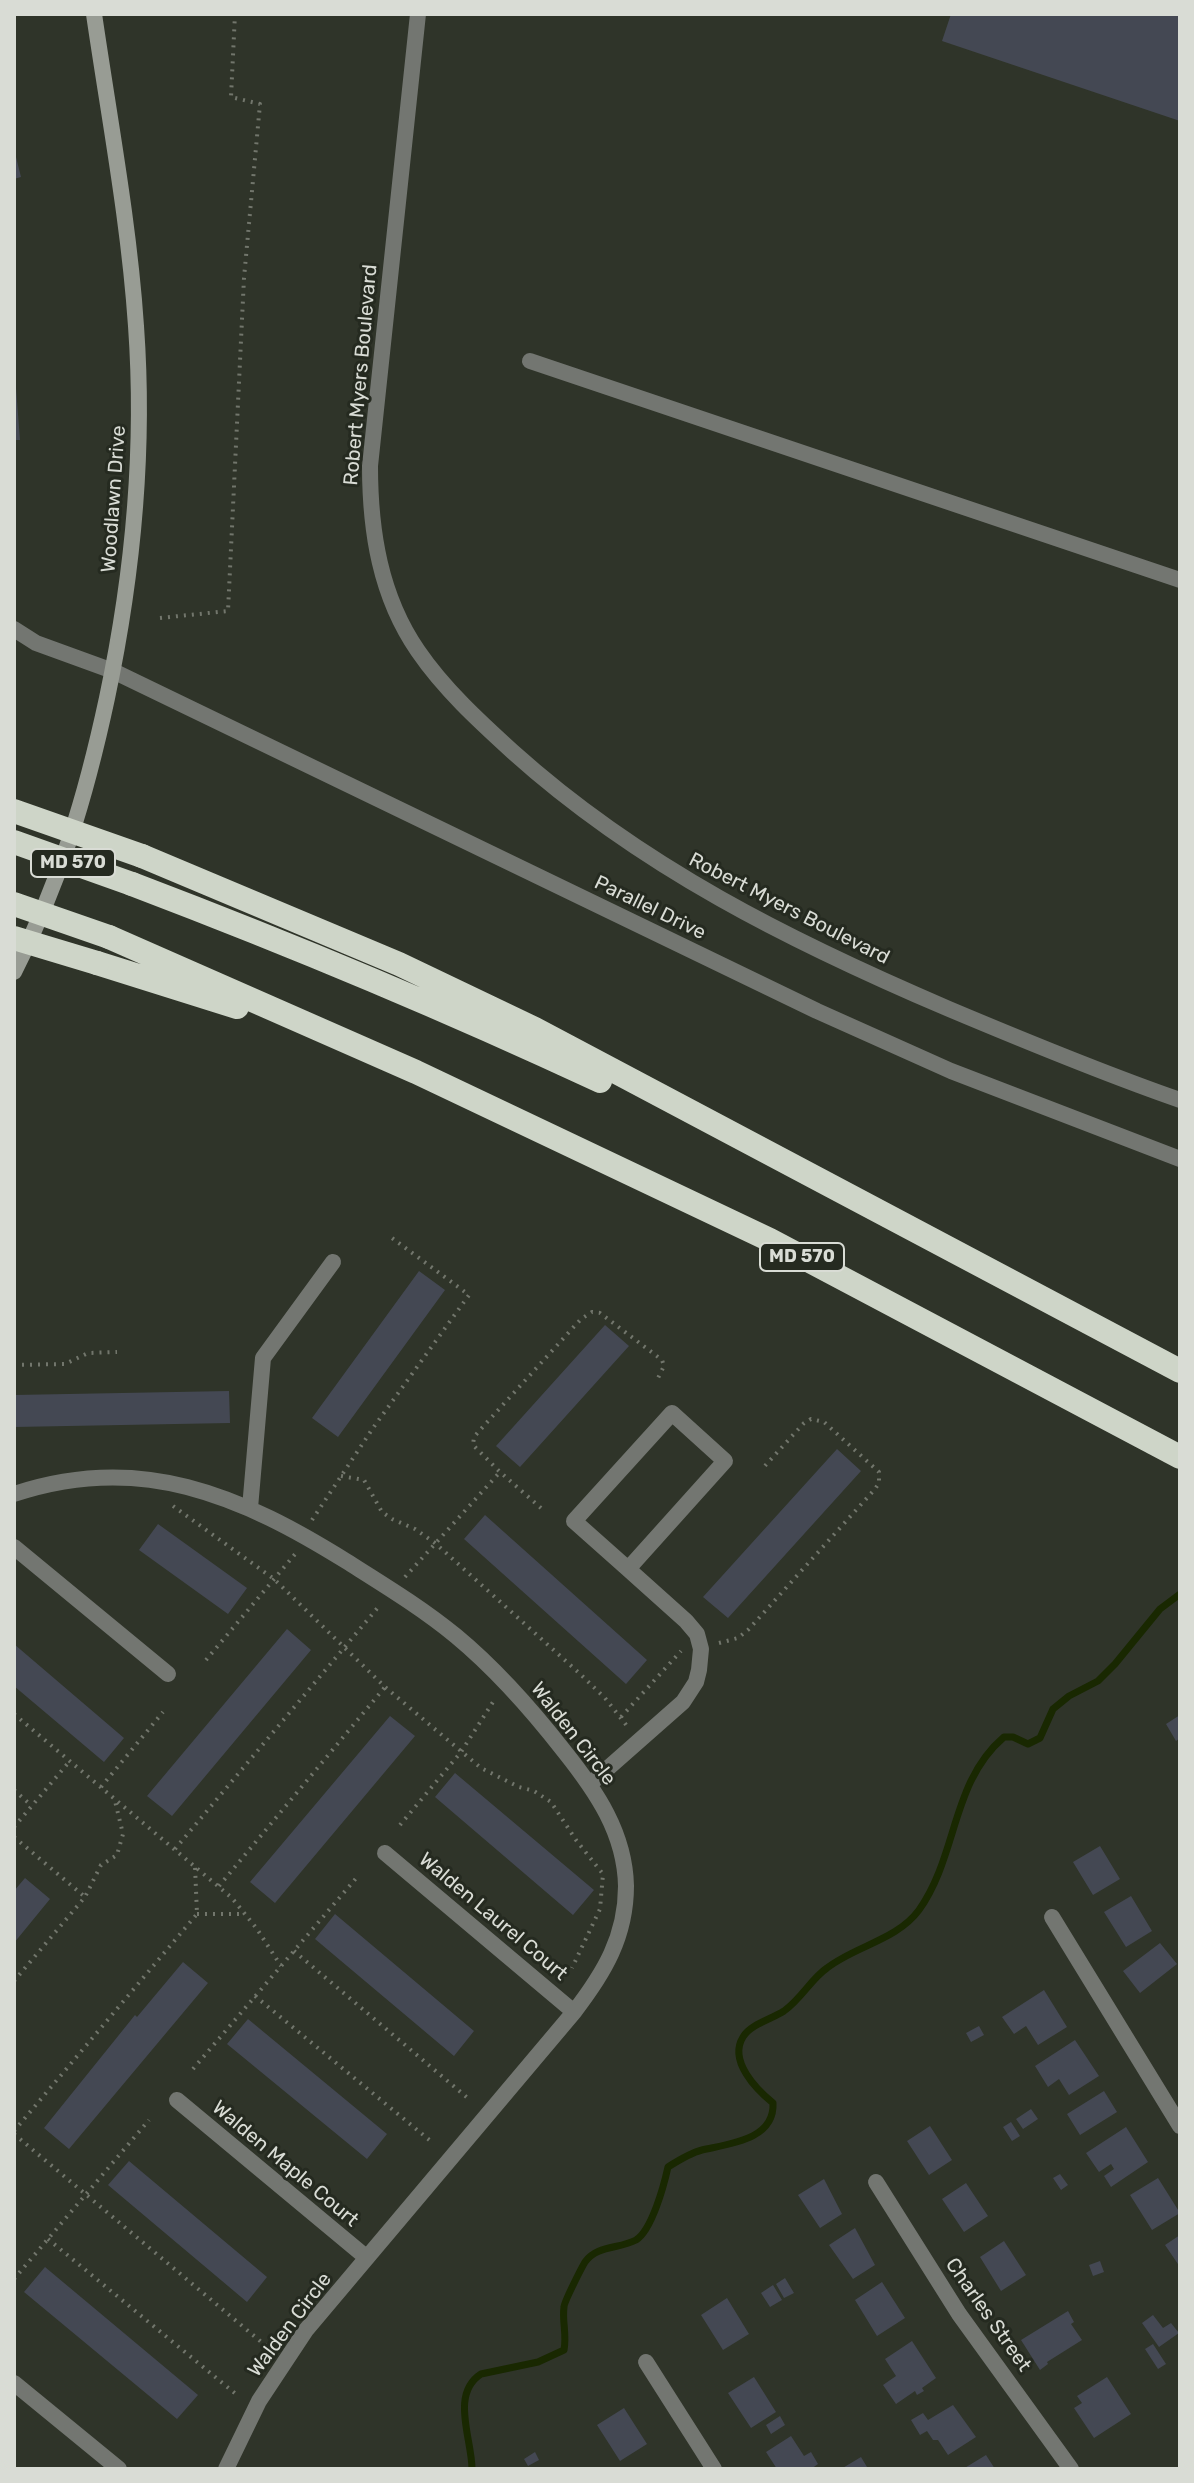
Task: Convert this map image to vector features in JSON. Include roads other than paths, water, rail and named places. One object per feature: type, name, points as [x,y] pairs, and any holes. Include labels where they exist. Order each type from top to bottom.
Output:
[{"type":"highway","points":[[14,811],[142,856],[280,911],[399,964],[535,1029],[821,1180]]},
{"type":"highway","name":"MD 570","points":[[14,842],[270,936],[389,986],[821,1180],[1180,1371]]},
{"type":"highway","name":"MD 570","points":[[14,904],[109,937],[416,1072],[770,1240],[1180,1457]]},
{"type":"highway","points":[[14,938],[203,995],[416,1072]]},
{"type":"main road","name":"Woodlawn Drive","points":[[14,972],[39,924],[64,861],[92,769],[130,573],[138,487],[136,324],[94,14]]},
{"type":"street","name":"Robert Myers Boulevard","points":[[418,14],[370,466],[373,535],[382,575],[417,649],[472,715],[539,775],[589,814],[707,893],[835,960],[1038,1047],[1180,1100]]},
{"type":"street","points":[[530,361],[1180,580]]},
{"type":"street","points":[[14,629],[36,643]]},
{"type":"street","name":"Parallel Drive","points":[[36,643],[113,671],[817,1011],[951,1071],[1180,1159]]},
{"type":"street","points":[[14,645],[36,643]]},
{"type":"street","points":[[250,1508],[263,1358],[333,1262]]},
{"type":"street","points":[[590,1784],[683,1702],[696,1682],[699,1670],[701,1649],[697,1634],[574,1521],[672,1413],[725,1461],[628,1569]]},
{"type":"street","name":"Walden Circle","points":[[14,1494],[57,1482],[114,1477],[187,1487],[250,1508],[330,1551],[411,1602],[458,1637],[517,1695],[590,1784],[614,1827],[621,1848],[625,1903],[623,1924],[610,1961],[574,2012],[306,2330],[276,2373],[226,2469]]},
{"type":"street","points":[[14,1547],[168,1674]]},
{"type":"street","name":"Walden Laurel Court","points":[[385,1853],[574,2012]]},
{"type":"street","points":[[1052,1917],[1180,2126]]},
{"type":"street","name":"Walden Maple Court","points":[[177,2100],[367,2258]]},
{"type":"street","name":"Charles Street","points":[[876,2182],[959,2314],[1071,2469]]},
{"type":"street","points":[[646,2362],[714,2469]]},
{"type":"street","points":[[14,2383],[119,2469]]},
{"type":"waterway","points":[[472,2469],[465,2418],[467,2393],[472,2383],[481,2374],[538,2362],[564,2350],[564,2307],[585,2262],[602,2250],[629,2243],[642,2235],[656,2206],[668,2167],[698,2151],[748,2138],[766,2125],[772,2115],[773,2103],[746,2074],[739,2056],[739,2046],[747,2032],[784,2011],[838,1960],[888,1936],[910,1920],[932,1889],[964,1797],[987,1755],[1004,1737],[1013,1737],[1028,1744],[1040,1738],[1053,1709],[1069,1696],[1098,1681],[1160,1609],[1180,1594]]}]
